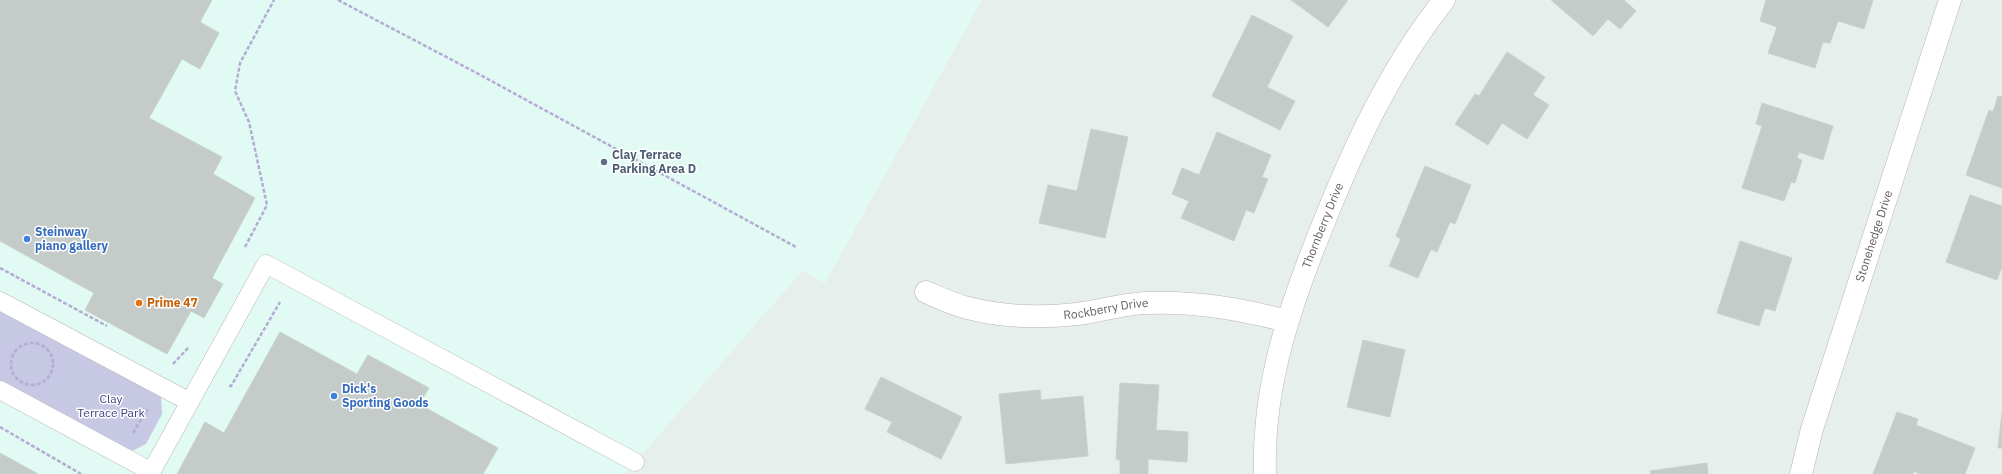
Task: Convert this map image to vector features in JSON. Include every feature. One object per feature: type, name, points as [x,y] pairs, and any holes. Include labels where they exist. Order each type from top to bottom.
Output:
[{"type":"street","name":"Thornberry Drive","points":[[1265,474],[1266,426],[1278,353],[1301,278],[1345,170],[1372,111],[1409,47],[1444,0]]},
{"type":"street","name":"Stonehedge Drive","points":[[1801,474],[1812,429],[1950,0]]},
{"type":"street","name":"Rockberry Drive","points":[[926,292],[968,308],[1000,314],[1037,316],[1077,314],[1144,303],[1181,303],[1216,305],[1287,321]]},
{"type":"lane","points":[[0,390],[121,455],[151,473],[266,264],[635,462]]},
{"type":"lane","points":[[0,301],[190,402]]},
{"type":"path","points":[[242,253],[267,205],[249,122],[235,91],[240,63],[274,0]]},
{"type":"path","points":[[338,0],[473,71],[796,247]]},
{"type":"path","points":[[121,455],[174,363],[194,342]]},
{"type":"path","points":[[30,344],[43,347],[48,352],[53,365],[48,378],[36,385],[28,385],[17,379],[11,367],[14,354],[24,345],[30,344]]},
{"type":"path","points":[[0,427],[81,474]]},
{"type":"shaded area","points":[[0,0],[982,0],[825,283],[802,271],[625,474],[0,474]]},
{"type":"green space","name":"Clay Terrace Park","points":[[0,310],[161,396],[162,414],[146,444],[130,452],[0,382]]},
{"type":"building","points":[[0,0],[212,0],[200,22],[219,33],[200,69],[182,59],[149,118],[222,157],[213,174],[255,198],[212,278],[223,284],[204,318],[191,311],[167,354],[85,310],[94,293],[0,241]]},
{"type":"building","points":[[1291,0],[1348,0],[1328,27]]},
{"type":"building","points":[[1551,0],[1624,0],[1636,11],[1620,29],[1608,19],[1593,36]]},
{"type":"building","points":[[1766,0],[1873,0],[1864,29],[1838,21],[1830,43],[1823,42],[1815,68],[1768,53],[1777,27],[1760,21]]},
{"type":"building","points":[[1252,15],[1293,36],[1267,87],[1295,101],[1280,130],[1212,96]]},
{"type":"building","points":[[1507,52],[1545,77],[1533,95],[1549,105],[1527,139],[1502,123],[1488,145],[1455,124],[1475,94],[1479,96]]},
{"type":"building","points":[[1998,96],[2002,97],[2002,188],[1966,175],[1989,110],[1993,112]]},
{"type":"building","points":[[1762,103],[1833,126],[1823,160],[1799,152],[1797,158],[1802,160],[1795,183],[1791,182],[1784,201],[1742,188],[1762,126],[1756,124]]},
{"type":"building","points":[[1091,129],[1128,137],[1105,238],[1039,223],[1048,185],[1077,191]]},
{"type":"building","points":[[1217,132],[1271,155],[1262,177],[1268,179],[1254,213],[1246,210],[1234,241],[1181,218],[1189,201],[1172,194],[1182,168],[1199,175]]},
{"type":"building","points":[[1425,166],[1471,185],[1455,224],[1450,222],[1437,252],[1431,249],[1418,278],[1389,266],[1401,239],[1396,236]]},
{"type":"building","points":[[1970,195],[2002,206],[2002,267],[1997,280],[1946,262]]},
{"type":"building","points":[[1740,241],[1792,258],[1775,311],[1765,308],[1759,326],[1717,313]]},
{"type":"building","name":"Dick's Sporting Goods","points":[[280,332],[357,374],[368,355],[429,388],[419,404],[498,448],[483,474],[177,474],[205,422],[224,433]]},
{"type":"building","points":[[1363,340],[1405,350],[1390,417],[1347,407]]},
{"type":"building","points":[[881,377],[962,417],[941,459],[887,432],[892,422],[865,409]]},
{"type":"building","points":[[1120,383],[1159,385],[1156,430],[1188,432],[1187,462],[1148,459],[1148,474],[1120,474],[1120,460],[1116,459]]},
{"type":"building","points":[[1040,390],[1041,400],[1083,396],[1088,456],[1006,464],[999,394]]},
{"type":"building","points":[[1897,412],[1918,419],[1916,425],[1975,448],[1965,474],[1920,474],[1914,471],[1913,474],[1873,474]]},
{"type":"building","points":[[2002,413],[2002,448],[1998,448]]},
{"type":"building","points":[[0,453],[38,474],[0,474]]},
{"type":"building","points":[[1707,463],[1708,474],[1651,474],[1650,471]]},
{"type":"place","name":"Clay Terrace Parking Area D","points":[[604,162]]},
{"type":"place","name":"Steinway piano gallery","points":[[27,239]]},
{"type":"place","name":"Prime 47","points":[[139,303]]},
{"type":"place","name":"Dick's Sporting Goods","points":[[334,396]]}]
